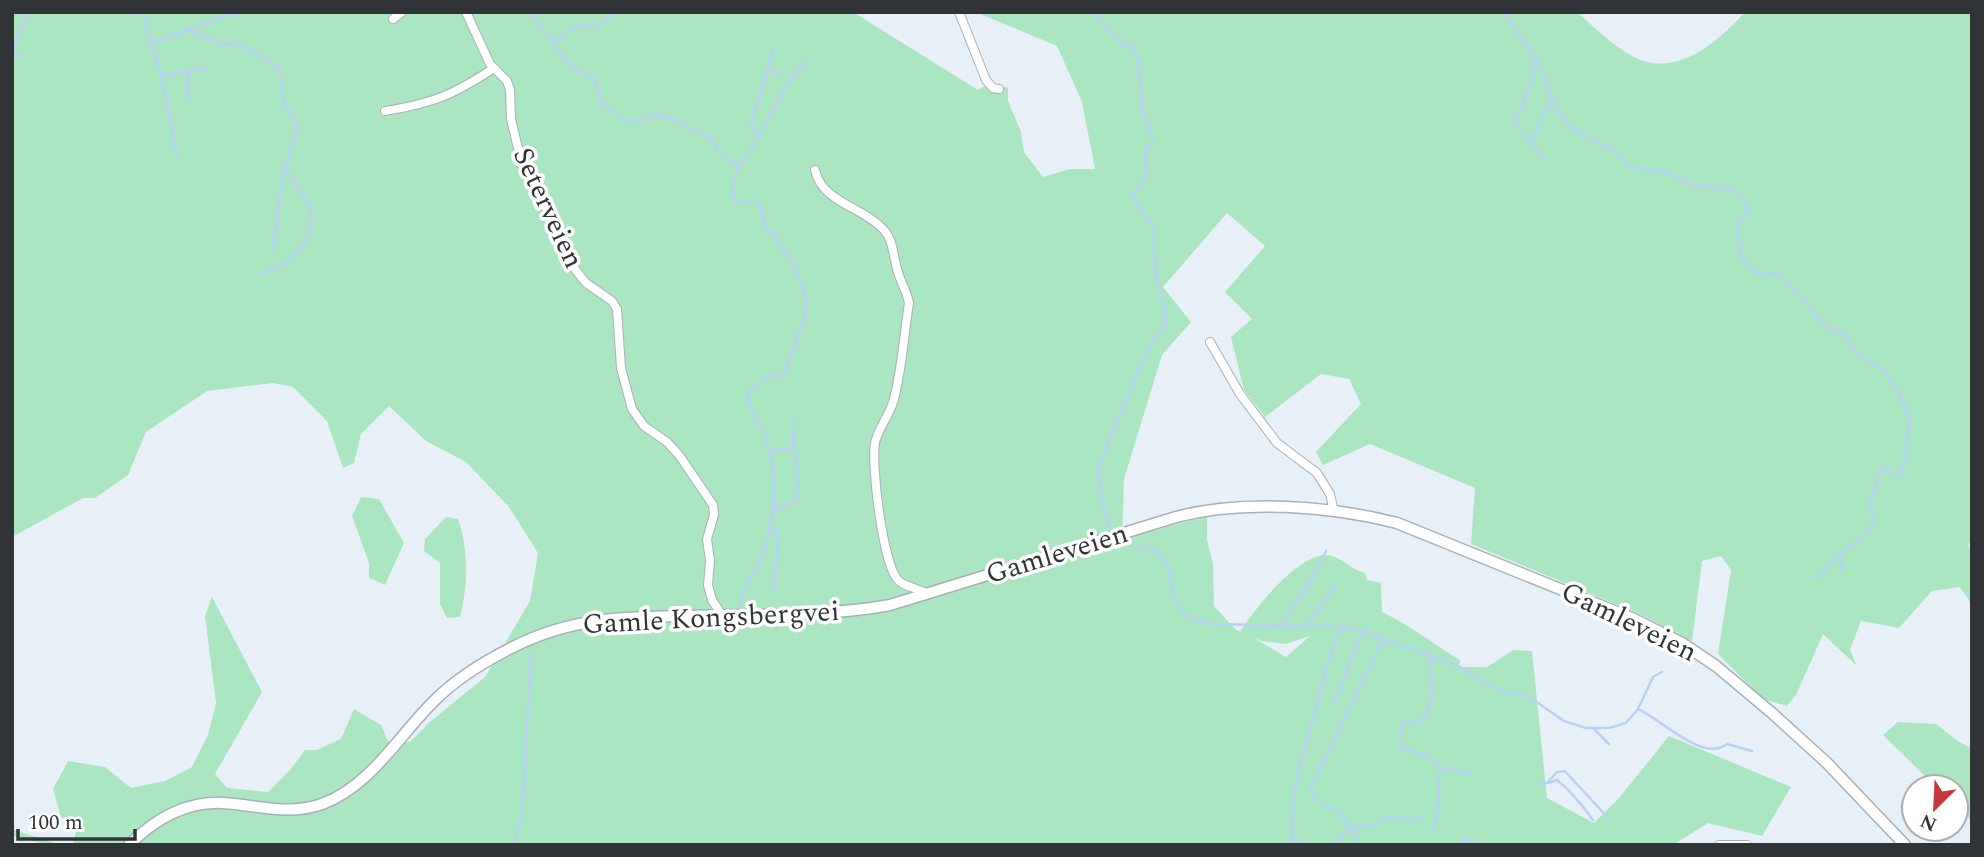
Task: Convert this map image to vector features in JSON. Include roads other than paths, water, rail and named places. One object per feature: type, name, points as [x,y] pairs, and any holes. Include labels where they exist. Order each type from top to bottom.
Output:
[{"type":"main road","name":"Gamleveien","points":[[946,588],[1192,513],[1242,506],[1334,512],[1381,519],[1418,530],[1634,619],[1675,639],[1716,666],[1772,713],[1835,772],[1905,845]]},
{"type":"main road","name":"Gamle Kongsbergvei","points":[[129,845],[152,824],[189,807],[224,803],[291,810],[329,801],[369,772],[446,690],[501,653],[571,624],[599,619],[866,609],[890,605],[946,588]]},
{"type":"street","points":[[393,19],[402,12]]},
{"type":"street","name":"Seterveien","points":[[467,12],[485,54],[507,81],[511,119],[522,165],[541,197],[570,263],[586,283],[612,301],[617,309],[621,368],[632,409],[644,426],[680,455],[713,505],[714,515],[707,539],[710,560],[708,585],[712,600],[722,615]]},
{"type":"street","points":[[959,12],[986,80],[992,88],[999,89]]},
{"type":"street","points":[[385,111],[444,97],[459,91],[494,68]]},
{"type":"street","points":[[815,170],[825,191],[873,221],[886,233],[908,296],[895,396],[875,442],[875,472],[880,521],[893,573],[904,585],[927,594]]},
{"type":"street","points":[[1210,342],[1240,394],[1277,443],[1317,473],[1330,494],[1334,512]]},
{"type":"street","points":[[1719,845],[1747,845]]},
{"type":"waterway","points":[[12,54],[20,29],[30,12]]},
{"type":"waterway","points":[[142,12],[162,78],[177,156]]},
{"type":"waterway","points":[[152,43],[244,12]]},
{"type":"waterway","points":[[529,12],[572,69],[590,75],[596,82],[601,102],[610,110],[627,121],[640,121],[657,115],[668,117],[713,139],[717,151],[738,166]]},
{"type":"waterway","points":[[552,39],[562,39],[568,29],[599,26],[614,12]]},
{"type":"waterway","points":[[1092,12],[1122,44],[1134,48],[1139,66],[1142,107],[1153,142],[1145,153],[1146,178],[1133,194],[1154,229],[1156,278],[1165,307],[1166,323],[1147,351],[1097,471],[1105,514],[1112,534]]},
{"type":"waterway","points":[[1504,12],[1537,61],[1557,110],[1568,124],[1615,151],[1629,167],[1671,174],[1692,186],[1734,190],[1747,203],[1748,213],[1736,225],[1741,258],[1757,273],[1775,273],[1829,329],[1844,333],[1855,352],[1883,370],[1898,391],[1910,418],[1902,475],[1881,467],[1870,506],[1873,517],[1871,529],[1840,555],[1842,571]]},
{"type":"waterway","points":[[187,30],[225,44],[237,44],[270,61],[281,71],[282,97],[296,118],[297,129],[282,178],[273,251]]},
{"type":"waterway","points":[[757,135],[751,125],[773,49]]},
{"type":"waterway","points":[[13,54],[26,57]]},
{"type":"waterway","points":[[740,607],[743,593],[765,547],[772,520],[774,493],[770,453],[748,403],[747,394],[767,376],[784,376],[786,373],[804,318],[806,299],[794,266],[780,246],[777,235],[766,230],[760,203],[735,202],[732,188],[738,167],[750,152],[788,83],[807,60]]},
{"type":"waterway","points":[[1536,61],[1533,77],[1514,123],[1545,158]]},
{"type":"waterway","points":[[162,76],[205,67]]},
{"type":"waterway","points":[[766,68],[780,75]]},
{"type":"waterway","points":[[187,99],[188,71]]},
{"type":"waterway","points":[[1532,139],[1552,98]]},
{"type":"waterway","points":[[262,274],[286,263],[305,243],[310,226],[311,209],[286,169]]},
{"type":"waterway","points":[[774,510],[794,502],[798,488],[793,419]]},
{"type":"waterway","points":[[770,452],[794,447]]},
{"type":"waterway","points":[[771,528],[777,534],[778,540],[774,591]]},
{"type":"waterway","points":[[1139,547],[1156,550],[1169,568],[1175,601],[1187,617],[1213,624],[1342,627],[1363,631],[1460,667],[1501,692],[1528,696],[1564,721],[1586,728],[1609,728],[1626,723],[1638,709],[1653,677],[1662,672]]},
{"type":"waterway","points":[[1281,625],[1317,571],[1326,551]]},
{"type":"waterway","points":[[1817,578],[1839,556]]},
{"type":"waterway","points":[[1308,625],[1336,584]]},
{"type":"waterway","points":[[1290,845],[1296,781],[1328,661],[1342,627]]},
{"type":"waterway","points":[[1334,702],[1363,631]]},
{"type":"waterway","points":[[1357,845],[1356,836],[1338,810],[1329,808],[1310,790],[1383,639]]},
{"type":"waterway","points":[[514,845],[522,816],[531,652]]},
{"type":"waterway","points":[[1429,657],[1433,692],[1425,719],[1402,723],[1400,748],[1428,757],[1442,768],[1472,774]]},
{"type":"waterway","points":[[1638,709],[1694,744],[1706,748],[1727,744],[1752,751]]},
{"type":"waterway","points":[[1594,729],[1609,744]]},
{"type":"waterway","points":[[1433,828],[1439,807],[1441,770]]},
{"type":"waterway","points":[[1539,784],[1547,783],[1557,772],[1565,771],[1608,818]]},
{"type":"waterway","points":[[1548,783],[1557,780],[1593,820]]},
{"type":"waterway","points":[[1332,845],[1351,828],[1375,824],[1390,816],[1417,822],[1424,814]]},
{"type":"waterway","points":[[1293,839],[1302,845]]},
{"type":"waterway","points":[[1460,845],[1464,839],[1479,845]]}]
